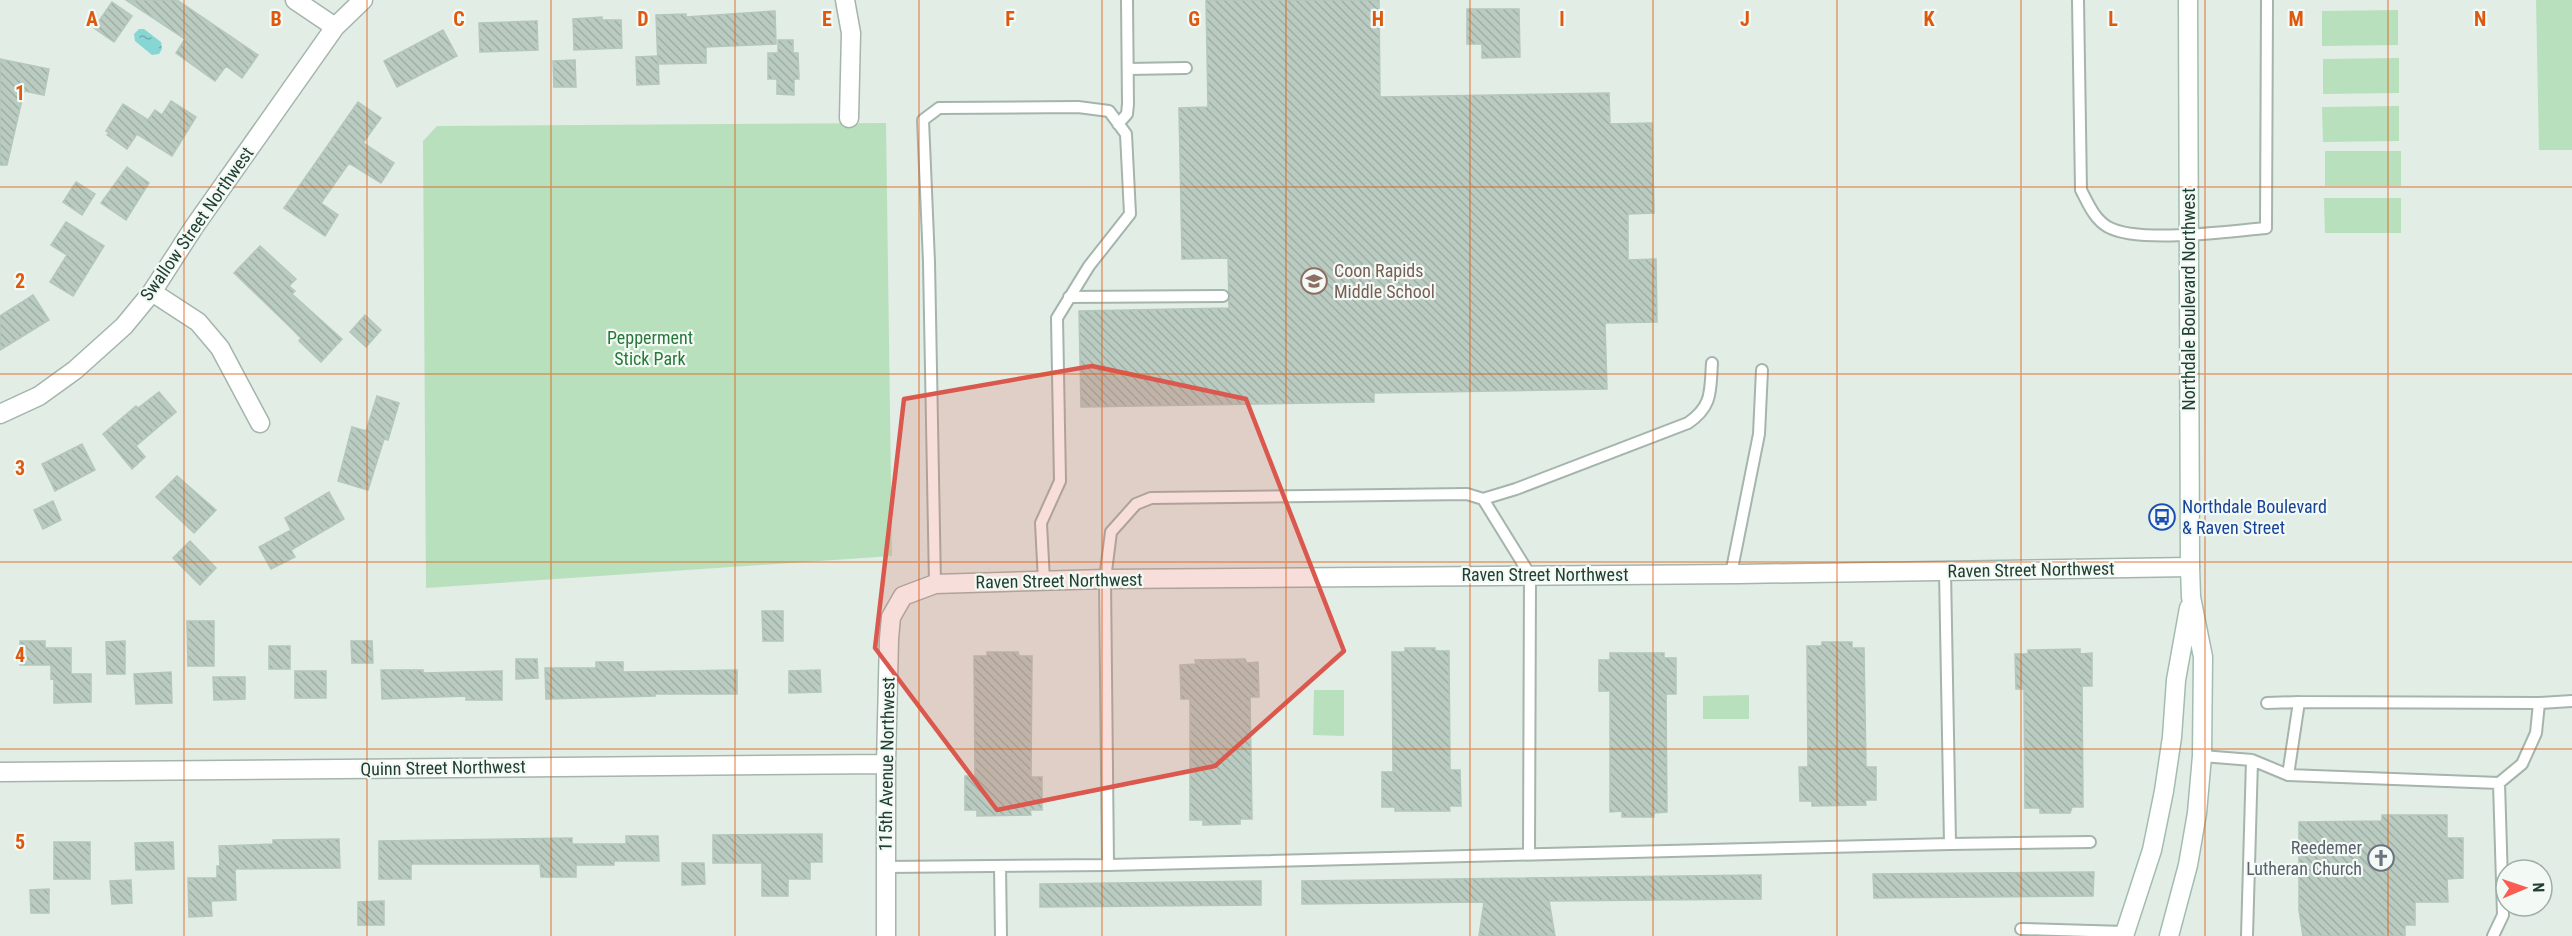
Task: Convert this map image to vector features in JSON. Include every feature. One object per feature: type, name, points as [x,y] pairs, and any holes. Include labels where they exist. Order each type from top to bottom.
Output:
[{"type":"street","points":[[295,0],[335,27]]},
{"type":"street","name":"Swallow Street Northwest","points":[[0,414],[39,396],[75,370],[124,326],[152,292],[194,227],[335,27],[363,0]]},
{"type":"street","points":[[845,0],[852,33],[849,118]]},
{"type":"street","name":"Northdale Boulevard Northwest","points":[[2169,936],[2188,865],[2197,813],[2202,756],[2203,657],[2191,597],[2190,567],[2188,0]]},
{"type":"street","points":[[152,292],[198,322],[220,348],[260,423]]},
{"type":"street","name":"Raven Street Northwest","points":[[903,596],[934,584],[1105,579],[1731,574],[2190,567]]},
{"type":"street","name":"115th Avenue Northwest","points":[[886,936],[888,639],[891,616],[903,596]]},
{"type":"street","name":"Northdale Boulevard Northwest","points":[[2125,934],[2152,850],[2164,791],[2172,737],[2176,680],[2191,597]]},
{"type":"street","name":"Quinn Street Northwest","points":[[0,772],[886,764]]},
{"type":"lane","points":[[1118,124],[1127,114],[1127,0]]},
{"type":"lane","points":[[2078,0],[2081,190],[2091,212],[2108,227],[2138,234],[2189,235],[2266,228],[2267,0]]},
{"type":"lane","points":[[1128,69],[1186,68]]},
{"type":"lane","points":[[934,584],[929,283],[923,120],[939,108],[1078,106],[1109,111],[1126,134],[1130,214],[1069,297],[1057,318],[1060,481],[1041,523],[1044,581]]},
{"type":"lane","points":[[1069,297],[1223,296]]},
{"type":"lane","points":[[1108,865],[1105,579],[1111,532],[1136,504],[1150,498],[1467,494],[1484,499],[1516,489],[1688,423],[1702,413],[1709,399],[1712,363]]},
{"type":"lane","points":[[1731,574],[1759,434],[1762,370]]},
{"type":"lane","points":[[1484,499],[1530,575],[1529,854]]},
{"type":"lane","points":[[1945,571],[1950,844]]},
{"type":"lane","points":[[2267,703],[2572,701]]},
{"type":"lane","points":[[2288,775],[2299,702]]},
{"type":"lane","points":[[2202,756],[2252,760],[2288,775],[2499,783],[2522,764],[2536,733],[2539,703]]},
{"type":"lane","points":[[2247,936],[2252,760]]},
{"type":"lane","points":[[2493,936],[2503,915],[2499,783]]},
{"type":"lane","points":[[885,867],[1108,865],[2090,842]]},
{"type":"lane","points":[[1000,866],[1001,936]]},
{"type":"lane","points":[[2021,929],[2125,934]]},
{"type":"highlighted area","points":[[1092,366],[1246,399],[1344,651],[1215,766],[997,810],[875,648],[904,399]]},
{"type":"green space","points":[[2536,0],[2572,0],[2572,150],[2539,150]]},
{"type":"green space","points":[[2398,10],[2398,45],[2322,46],[2322,11]]},
{"type":"green space","points":[[2399,58],[2399,93],[2323,94],[2323,59]]},
{"type":"green space","points":[[2399,106],[2399,141],[2323,142],[2322,107]]},
{"type":"green space","name":"Pepperment Stick Park","points":[[886,123],[892,556],[426,588],[423,141],[437,126]]},
{"type":"green space","points":[[2325,151],[2401,151],[2401,186],[2325,186]]},
{"type":"green space","points":[[2324,198],[2401,198],[2401,233],[2325,233]]},
{"type":"green space","points":[[1314,690],[1344,690],[1344,736],[1313,735]]},
{"type":"green space","points":[[1749,695],[1749,719],[1703,719],[1703,696]]},
{"type":"water","points":[[139,29],[144,29],[161,42],[162,49],[159,54],[152,55],[135,41],[134,34]]},
{"type":"building","points":[[126,0],[177,0],[258,55],[242,78],[226,66],[215,81],[176,53],[185,39]]},
{"type":"building","name":"Coon Rapids Middle School","points":[[1206,0],[1379,0],[1380,97],[1609,93],[1610,124],[1652,123],[1654,213],[1628,214],[1628,260],[1656,259],[1657,322],[1605,323],[1607,389],[1374,393],[1374,402],[1081,407],[1079,311],[1229,308],[1228,258],[1182,259],[1179,108],[1208,107]]},
{"type":"building","points":[[112,2],[132,16],[114,42],[94,28]]},
{"type":"building","points":[[1467,9],[1519,9],[1520,57],[1482,58],[1482,44],[1467,44]]},
{"type":"building","points":[[775,11],[776,44],[706,47],[706,63],[658,64],[656,15],[686,14],[686,17]]},
{"type":"building","points":[[602,17],[602,20],[621,20],[622,48],[574,50],[573,19]]},
{"type":"building","points":[[537,21],[538,50],[480,52],[479,23]]},
{"type":"building","points":[[443,30],[457,56],[397,87],[384,61]]},
{"type":"building","points":[[778,40],[793,40],[793,53],[798,53],[799,79],[794,79],[794,95],[777,94],[777,79],[768,79],[768,53],[778,53]]},
{"type":"building","points":[[658,56],[659,84],[637,85],[636,57]]},
{"type":"building","points":[[0,59],[49,69],[44,95],[24,91],[7,165],[0,165]]},
{"type":"building","points":[[575,60],[576,87],[554,87],[553,61]]},
{"type":"building","points":[[171,101],[196,117],[172,156],[137,134],[127,149],[107,135],[109,133],[106,131],[123,104],[148,120],[155,110],[162,115]]},
{"type":"building","points":[[358,102],[381,118],[363,143],[394,163],[381,183],[349,163],[321,203],[338,215],[325,236],[284,208]]},
{"type":"building","points":[[127,167],[149,183],[126,220],[101,203]]},
{"type":"building","points":[[76,182],[95,194],[82,215],[63,202]]},
{"type":"building","points":[[66,222],[104,246],[73,296],[50,282],[67,255],[51,245]]},
{"type":"building","points":[[260,246],[296,279],[289,286],[295,291],[292,294],[342,339],[321,362],[299,341],[301,338],[234,273]]},
{"type":"building","points":[[33,295],[49,320],[0,350],[0,316]]},
{"type":"building","points":[[365,315],[381,330],[366,347],[350,332]]},
{"type":"building","points":[[159,392],[176,412],[136,446],[145,457],[132,469],[103,434],[136,406],[138,408]]},
{"type":"building","points":[[377,396],[399,403],[388,440],[384,439],[368,490],[338,481],[352,427],[366,431]]},
{"type":"building","points":[[82,444],[95,470],[55,491],[42,464]]},
{"type":"building","points":[[177,476],[216,510],[194,533],[156,497]]},
{"type":"building","points":[[329,492],[344,519],[291,550],[295,557],[271,569],[259,547],[291,530],[285,518]]},
{"type":"building","points":[[53,501],[61,520],[43,529],[34,510]]},
{"type":"building","points":[[190,541],[216,568],[200,585],[173,558]]},
{"type":"building","points":[[762,611],[783,611],[783,641],[763,641]]},
{"type":"building","points":[[187,621],[214,621],[214,666],[188,666]]},
{"type":"building","points":[[20,641],[45,641],[45,648],[71,648],[71,674],[91,674],[91,702],[54,703],[54,678],[51,679],[51,665],[20,665]]},
{"type":"building","points":[[125,641],[125,674],[107,674],[106,642]]},
{"type":"building","points":[[351,641],[372,641],[373,663],[352,663]]},
{"type":"building","points":[[1822,642],[1852,642],[1852,648],[1864,648],[1866,767],[1876,767],[1876,800],[1865,800],[1866,805],[1812,806],[1812,801],[1800,801],[1799,767],[1808,767],[1807,646],[1822,646]]},
{"type":"building","points":[[269,646],[290,646],[290,669],[269,669]]},
{"type":"building","points":[[1405,648],[1435,648],[1435,651],[1449,651],[1450,770],[1460,770],[1461,806],[1449,806],[1450,811],[1395,811],[1395,807],[1382,807],[1382,772],[1393,772],[1392,652],[1405,652]]},
{"type":"building","points":[[2080,649],[2080,654],[2092,653],[2092,686],[2082,686],[2083,807],[2072,807],[2070,813],[2040,813],[2040,808],[2025,808],[2024,689],[2016,689],[2015,654],[2028,654],[2028,650]]},
{"type":"building","points":[[987,652],[1018,652],[1019,656],[1032,656],[1031,777],[1042,777],[1042,810],[1030,810],[1031,815],[977,816],[977,810],[965,810],[965,776],[975,776],[974,656],[987,656]]},
{"type":"building","points":[[1610,653],[1664,653],[1664,658],[1676,658],[1676,694],[1666,694],[1667,812],[1654,813],[1654,817],[1622,817],[1622,811],[1610,812],[1610,691],[1599,691],[1599,660],[1610,660]]},
{"type":"building","points":[[516,659],[537,659],[538,678],[516,679]]},
{"type":"building","points":[[1245,659],[1247,663],[1258,662],[1259,697],[1250,697],[1252,819],[1240,819],[1240,824],[1203,825],[1203,820],[1190,820],[1190,699],[1181,699],[1180,665],[1196,664],[1195,660]]},
{"type":"building","points":[[596,662],[623,662],[623,672],[737,670],[737,694],[655,694],[655,696],[546,699],[545,668],[596,668]]},
{"type":"building","points":[[381,670],[423,670],[423,673],[502,671],[502,700],[466,700],[466,696],[382,699]]},
{"type":"building","points":[[820,670],[821,692],[789,693],[789,671]]},
{"type":"building","points":[[295,671],[326,671],[326,698],[295,698]]},
{"type":"building","points":[[171,672],[172,703],[136,704],[134,674]]},
{"type":"building","points":[[213,677],[245,677],[245,699],[214,700]]},
{"type":"building","name":"Reedemer Lutheran Church","points":[[2382,815],[2447,815],[2447,838],[2463,838],[2463,878],[2447,879],[2448,902],[2415,902],[2415,925],[2405,925],[2405,936],[2303,936],[2299,910],[2299,822],[2382,821]]},
{"type":"building","points":[[822,834],[822,862],[810,862],[810,879],[788,879],[788,896],[762,896],[762,863],[713,863],[713,835]]},
{"type":"building","points":[[626,836],[658,836],[659,861],[614,861],[614,865],[576,865],[576,877],[541,877],[540,864],[411,864],[411,879],[379,879],[379,841],[572,838],[572,844],[626,844]]},
{"type":"building","points":[[339,839],[340,868],[235,869],[236,900],[211,901],[212,916],[189,917],[188,878],[217,878],[217,866],[220,866],[219,846],[273,844],[273,840]]},
{"type":"building","points":[[54,842],[90,842],[90,879],[54,879]]},
{"type":"building","points":[[173,842],[174,869],[136,870],[135,843]]},
{"type":"building","points":[[682,863],[704,863],[705,884],[682,885]]},
{"type":"building","points":[[2094,872],[2093,896],[1874,898],[1873,874]]},
{"type":"building","points":[[1761,875],[1761,899],[1549,901],[1555,936],[1479,936],[1484,902],[1302,904],[1302,881]]},
{"type":"building","points":[[131,880],[132,903],[112,904],[110,881]]},
{"type":"building","points":[[1261,881],[1261,905],[1040,907],[1040,884]]},
{"type":"building","points":[[49,889],[49,913],[31,913],[30,890]]},
{"type":"building","points":[[384,901],[384,925],[358,925],[358,902]]},
{"type":"place","name":"Coon Rapids Middle School","points":[[1314,281]]},
{"type":"place","name":"Northdale Boulevard & Raven Street","points":[[2162,517]]},
{"type":"place","name":"Reedemer Lutheran Church","points":[[2381,858]]}]
